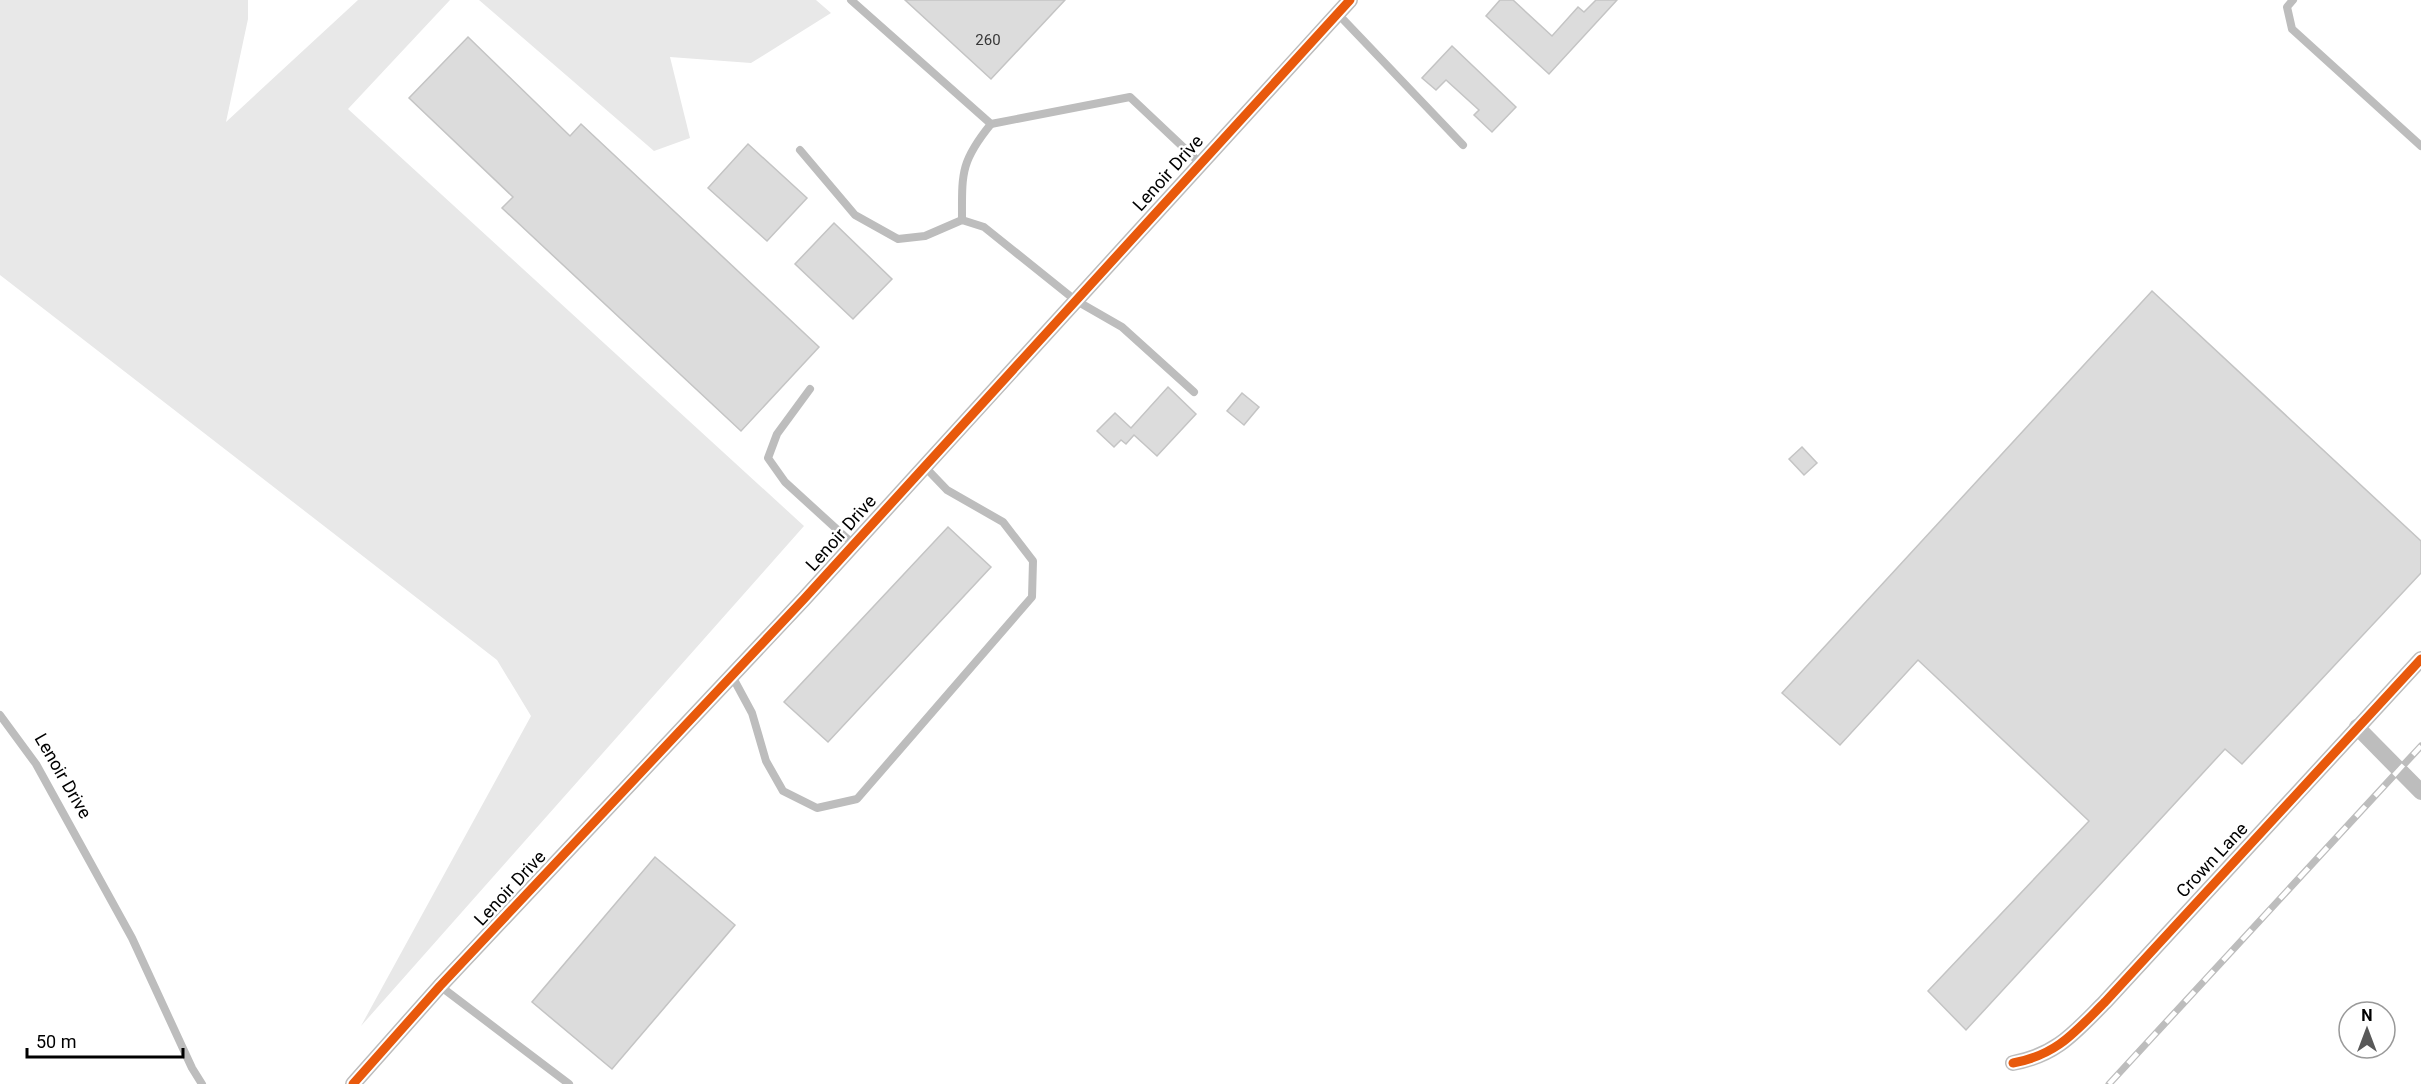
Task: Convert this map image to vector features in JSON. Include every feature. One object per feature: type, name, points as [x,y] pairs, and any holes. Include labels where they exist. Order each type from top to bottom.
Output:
[{"type":"street","name":"Lenoir Drive","points":[[353,1084],[440,986],[854,544],[1350,0]]},
{"type":"street","name":"Crown Lane","points":[[2013,1063],[2046,1054],[2064,1042],[2105,1002],[2421,659]]},
{"type":"street","points":[[2357,727],[2421,792]]},
{"type":"lane","points":[[850,0],[991,124]]},
{"type":"lane","points":[[2293,0],[2287,7],[2292,29],[2421,146]]},
{"type":"lane","points":[[1337,14],[1463,145]]},
{"type":"lane","points":[[962,220],[962,175],[972,147],[991,124],[1130,97],[1200,163]]},
{"type":"lane","points":[[800,150],[855,215],[898,239],[925,236],[962,220],[984,227],[1075,300],[1122,327],[1194,392]]},
{"type":"lane","points":[[810,390],[777,434],[768,458],[785,482],[854,544]]},
{"type":"lane","points":[[732,676],[752,713],[766,761],[783,791],[817,808],[857,799],[1032,597],[1033,561],[1003,522],[946,490],[924,466]]},
{"type":"lane","name":"Lenoir Drive","points":[[0,715],[42,774],[132,938],[192,1068],[202,1084]]},
{"type":"lane","points":[[440,986],[569,1084]]},
{"type":"shaded area","points":[[0,0],[248,0],[248,19],[226,122],[358,0],[450,0],[348,109],[804,526],[361,1026],[531,716],[497,660],[0,275]]},
{"type":"shaded area","points":[[479,0],[816,0],[831,13],[751,63],[670,57],[690,138],[654,151]]},
{"type":"building","points":[[905,0],[1065,0],[991,79]]},
{"type":"building","points":[[1500,0],[1513,0],[1552,36],[1578,7],[1584,12],[1596,0],[1617,0],[1549,74],[1486,16]]},
{"type":"building","points":[[468,37],[570,136],[581,124],[819,347],[741,431],[502,208],[513,197],[409,98]]},
{"type":"building","points":[[1452,46],[1516,107],[1492,132],[1474,115],[1479,110],[1446,80],[1436,90],[1422,78]]},
{"type":"building","points":[[748,144],[807,198],[767,241],[708,188]]},
{"type":"building","points":[[834,223],[892,279],[853,319],[795,264]]},
{"type":"building","points":[[2152,291],[2421,541],[2421,573],[2242,764],[2225,749],[1966,1030],[1928,991],[2089,821],[1918,660],[1840,745],[1782,693]]},
{"type":"building","points":[[1168,387],[1196,414],[1157,456],[1134,435],[1126,444],[1121,440],[1114,447],[1097,431],[1115,413],[1131,428]]},
{"type":"building","points":[[1242,393],[1259,407],[1244,425],[1227,411]]},
{"type":"building","points":[[1802,447],[1817,463],[1804,475],[1789,459]]},
{"type":"building","points":[[948,527],[991,567],[828,742],[784,702]]},
{"type":"building","points":[[655,857],[735,925],[612,1069],[532,1002]]},
{"type":"railway","points":[[2109,1084],[2421,746]]},
{"type":"cycle path","points":[[353,1084],[440,986],[804,599],[1350,0]]},
{"type":"cycle path","points":[[2013,1063],[2054,1048],[2084,1023],[2421,659]]}]
